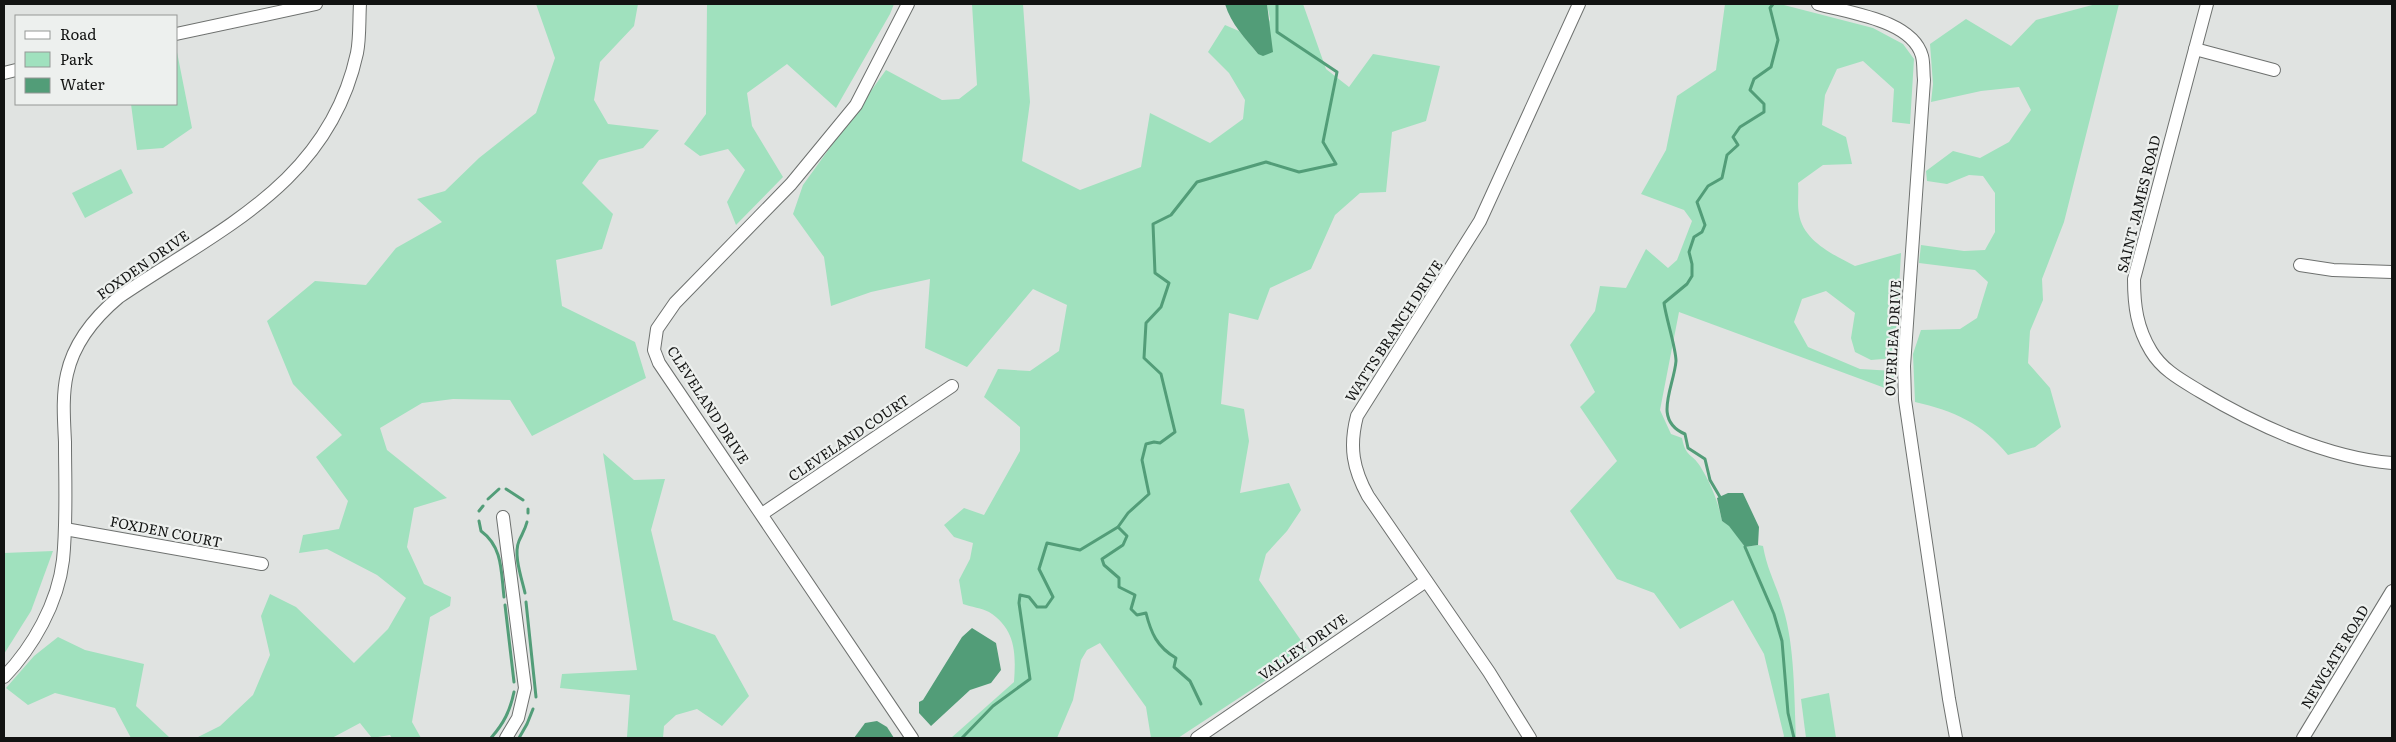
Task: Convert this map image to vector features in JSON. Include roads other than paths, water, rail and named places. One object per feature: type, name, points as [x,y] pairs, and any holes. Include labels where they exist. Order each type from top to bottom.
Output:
[{"type":"street","points":[[178,34],[316,4]]},
{"type":"street","name":"FOXDEN DRIVE","points":[[4,677],[28,649],[51,605],[63,562],[65,529],[64,401],[67,373],[82,337],[102,312],[119,297],[248,211],[278,188],[304,162],[334,118],[350,82],[357,51],[360,4]]},
{"type":"street","name":"CLEVELAND DRIVE","points":[[908,4],[856,105],[791,184],[675,303],[657,329],[654,350],[659,362],[912,738]]},
{"type":"street","name":"WATTS BRANCH DRIVE","points":[[1530,738],[1489,672],[1368,496],[1357,475],[1353,461],[1352,445],[1357,416],[1480,220],[1579,4]]},
{"type":"street","name":"OVERLEA DRIVE","points":[[1818,4],[1880,20],[1894,27],[1911,38],[1922,57],[1924,80],[1904,366],[1905,400],[1956,738]]},
{"type":"street","name":"SAINT JAMES ROAD","points":[[2208,4],[2134,279],[2134,308],[2139,326],[2152,353],[2170,373],[2236,413],[2309,443],[2371,462],[2392,463]]},
{"type":"street","points":[[2195,49],[2274,70]]},
{"type":"street","points":[[2300,265],[2332,270],[2392,272]]},
{"type":"street","name":"CLEVELAND COURT","points":[[762,514],[952,386]]},
{"type":"street","points":[[503,517],[524,688],[518,718],[506,738]]},
{"type":"street","name":"FOXDEN COURT","points":[[65,529],[262,564]]},
{"type":"street","name":"VALLEY DRIVE","points":[[1197,738],[1426,581]]},
{"type":"street","name":"NEWGATE ROAD","points":[[2303,738],[2392,591]]},
{"type":"water","points":[[1225,4],[1267,4],[1273,52],[1263,56],[1258,54],[1235,24]]},
{"type":"water","points":[[1728,493],[1743,493],[1759,527],[1758,545],[1745,547],[1729,526],[1722,521],[1717,498]]},
{"type":"water","points":[[972,628],[996,643],[1001,670],[991,683],[970,690],[931,726],[919,713],[919,702],[923,700],[962,637]]},
{"type":"water","points":[[877,721],[887,727],[894,738],[854,738],[865,723]]},
{"type":"waterway","points":[[962,738],[993,706],[1030,679],[1019,603],[1020,595],[1029,597],[1037,607],[1046,607],[1053,597],[1039,569],[1047,543],[1080,550],[1118,527],[1128,513],[1149,494],[1142,460],[1146,444],[1160,443],[1175,432],[1161,374],[1144,358],[1146,323],[1161,307],[1169,283],[1155,273],[1153,224],[1171,215],[1197,182],[1266,162],[1299,172],[1336,164],[1323,142],[1337,72],[1277,32],[1277,4]]},
{"type":"waterway","points":[[1720,497],[1710,480],[1705,459],[1688,448],[1685,434],[1675,428],[1669,420],[1667,402],[1676,361],[1664,303],[1687,284],[1692,276],[1689,252],[1694,237],[1702,232],[1705,225],[1697,202],[1708,186],[1722,178],[1727,155],[1738,145],[1733,137],[1740,127],[1764,112],[1764,104],[1750,90],[1754,79],[1771,67],[1778,40],[1770,8],[1773,4]]},
{"type":"waterway","points":[[488,499],[499,489]]},
{"type":"waterway","points":[[506,489],[523,500]]},
{"type":"waterway","points":[[479,511],[483,506]]},
{"type":"waterway","points":[[479,521],[481,531],[488,537],[500,561],[504,597]]},
{"type":"waterway","points":[[525,593],[517,547],[527,522]]},
{"type":"waterway","points":[[1118,527],[1127,536],[1123,545],[1102,559],[1104,565],[1119,578],[1119,587],[1135,595],[1131,609],[1137,615],[1146,613],[1150,627],[1159,644],[1176,658],[1174,667],[1190,681],[1201,704]]},
{"type":"waterway","points":[[1745,547],[1774,614],[1782,641],[1788,713],[1794,738]]},
{"type":"waterway","points":[[526,602],[536,697]]},
{"type":"waterway","points":[[505,605],[514,682]]},
{"type":"waterway","points":[[491,738],[506,716],[514,692]]},
{"type":"waterway","points":[[519,738],[533,709]]}]
